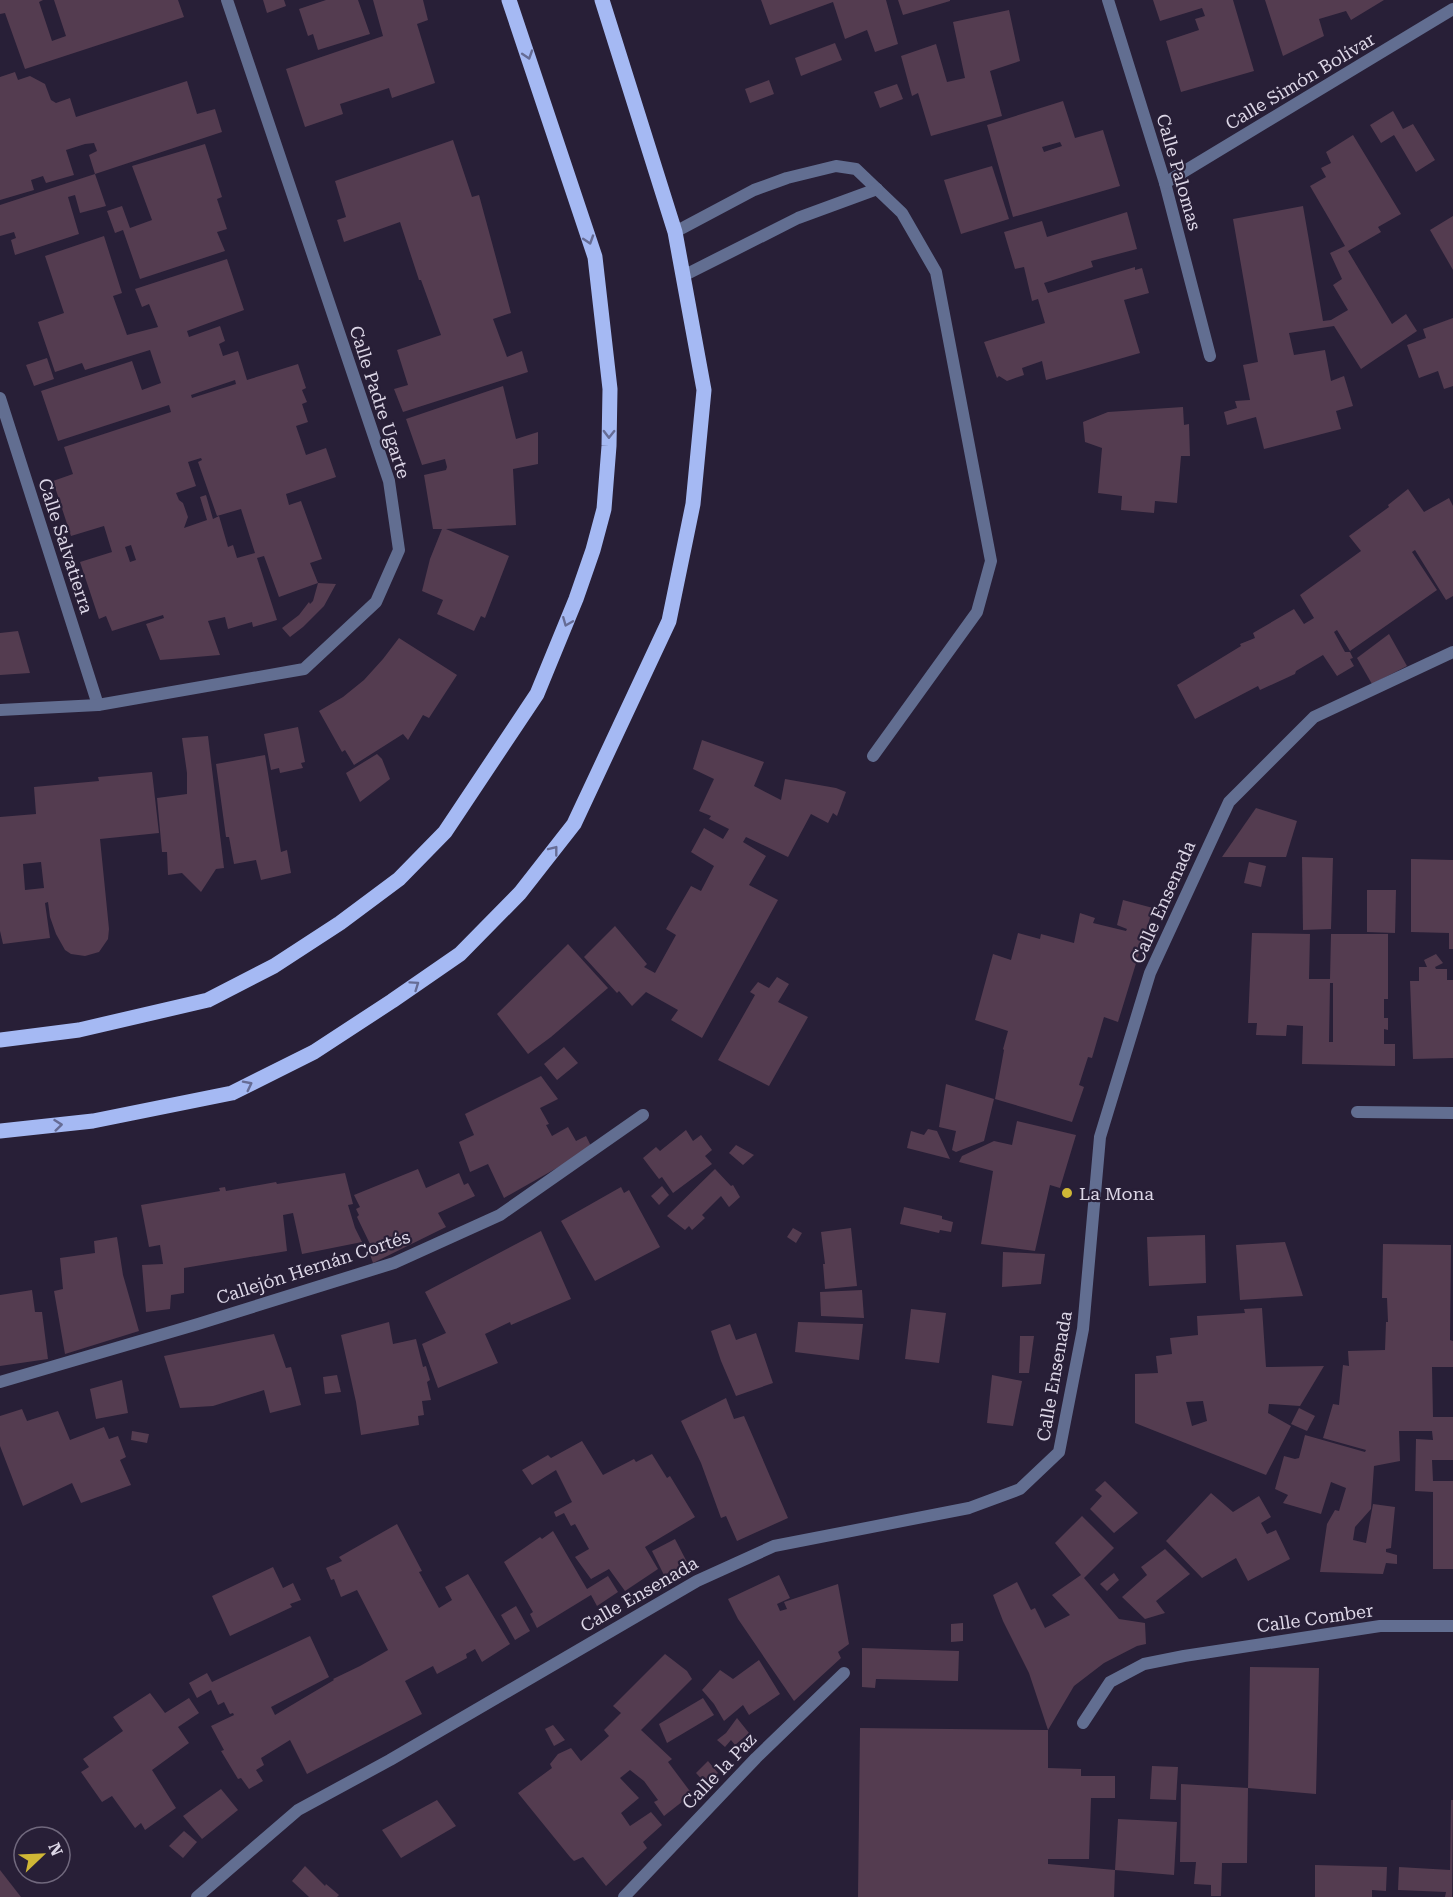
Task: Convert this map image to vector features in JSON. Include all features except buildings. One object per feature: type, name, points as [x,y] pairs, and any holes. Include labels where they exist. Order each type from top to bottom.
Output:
[{"type":"main road","points":[[0,1040],[79,1030],[208,1000],[274,966],[340,923],[399,879],[445,832],[537,694],[576,599],[604,509],[609,446],[610,389],[595,257],[509,0]]},
{"type":"main road","points":[[0,1131],[93,1121],[232,1093],[314,1052],[460,954],[520,893],[574,824],[669,621],[693,504],[704,390],[675,232],[602,0]]},
{"type":"street","name":"Calle Padre Ugarte","points":[[0,710],[98,705],[304,669],[376,602],[399,550],[389,482],[227,0]]},
{"type":"street","name":"Calle Palomas","points":[[1108,0],[1165,183],[1210,356]]},
{"type":"street","name":"Calle Simón Bolívar","points":[[1165,183],[1453,9]]},
{"type":"street","points":[[675,232],[754,190],[787,178],[836,166],[856,169],[902,213],[936,272],[991,561],[977,612],[873,756]]},
{"type":"street","points":[[683,276],[798,218],[877,189]]},
{"type":"street","name":"Calle Salvatierra","points":[[0,398],[98,705]]},
{"type":"street","name":"Calle Ensenada","points":[[197,1897],[298,1810],[390,1760],[697,1581],[774,1546],[969,1508],[1020,1489],[1059,1452],[1083,1329],[1100,1137],[1150,973],[1229,802],[1314,717],[1453,652]]},
{"type":"street","points":[[1357,1112],[1453,1113]]},
{"type":"street","name":"Callejón Hernán Cortés","points":[[0,1382],[394,1263],[500,1215],[643,1115]]},
{"type":"street","name":"Calle Comber","points":[[1083,1723],[1110,1682],[1143,1664],[1380,1626],[1453,1626]]},
{"type":"street","name":"Calle la Paz","points":[[624,1897],[756,1758],[844,1673]]},
{"type":"place","name":"La Mona","points":[[1067,1193]]}]
